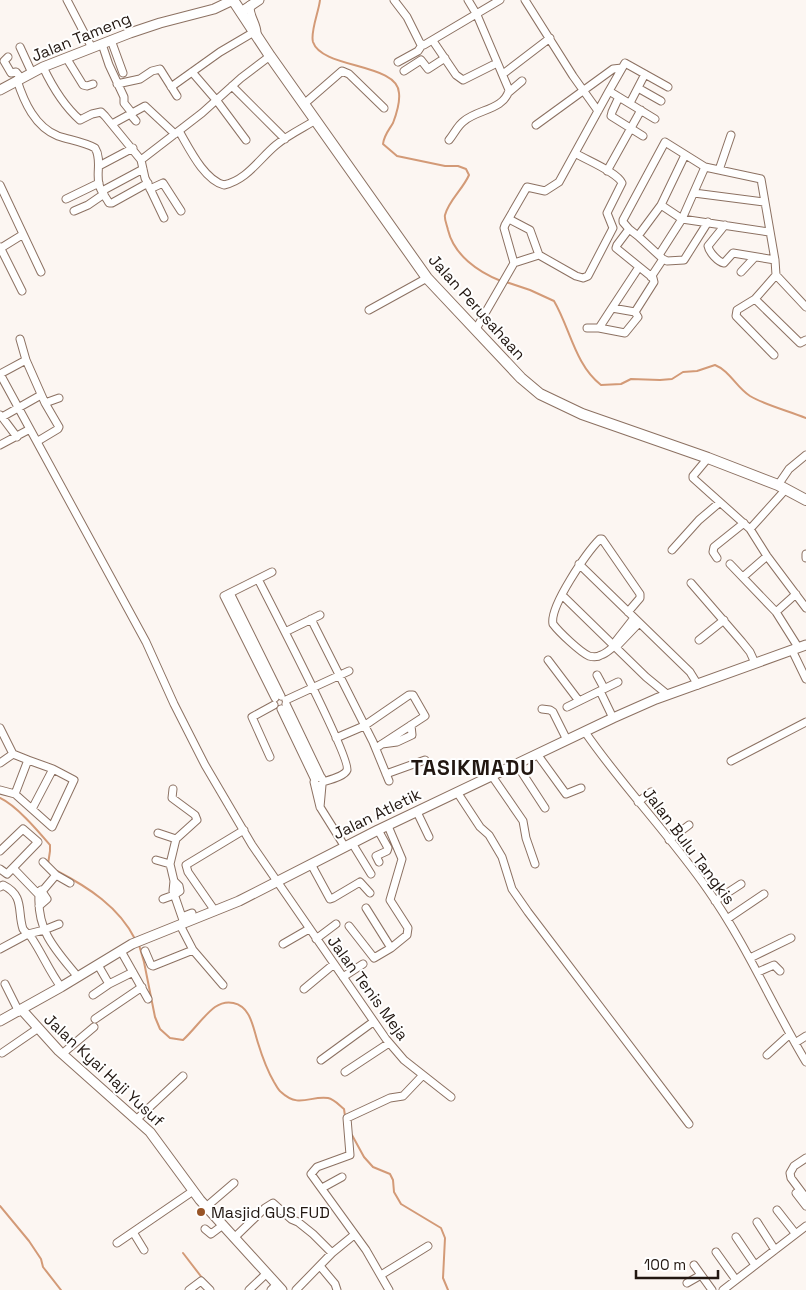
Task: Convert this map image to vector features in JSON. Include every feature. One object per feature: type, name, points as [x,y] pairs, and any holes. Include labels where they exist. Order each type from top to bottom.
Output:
[{"type":"main road","name":"Jalan Perusahaan","points":[[233,0],[270,56],[427,278],[508,365],[540,394],[582,414],[708,458],[782,487],[806,500]]},
{"type":"street","points":[[67,0],[92,48]]},
{"type":"street","name":"Jalan Tameng","points":[[0,90],[43,67],[107,42],[160,23],[214,9],[233,0]]},
{"type":"street","points":[[405,0],[396,2],[422,45]]},
{"type":"street","points":[[468,0],[477,15],[508,85],[509,92]]},
{"type":"street","points":[[398,62],[418,51],[422,45],[434,41],[500,0]]},
{"type":"street","points":[[526,0],[598,111]]},
{"type":"street","points":[[241,12],[254,2]]},
{"type":"street","points":[[171,87],[220,52],[255,34],[256,27],[249,11],[254,2]]},
{"type":"street","points":[[503,74],[550,38]]},
{"type":"street","points":[[434,41],[456,75],[463,80],[497,63]]},
{"type":"street","points":[[107,42],[123,74]]},
{"type":"street","points":[[107,42],[118,84],[124,97],[124,103],[136,121]]},
{"type":"street","points":[[20,47],[32,73]]},
{"type":"street","points":[[141,160],[217,101],[232,86],[270,56]]},
{"type":"street","points":[[8,57],[4,61],[9,72],[16,72],[22,96],[41,126],[58,136],[95,148],[98,151],[101,189],[110,204],[149,186],[163,183],[180,211]]},
{"type":"street","points":[[66,58],[83,85],[93,84]]},
{"type":"street","points":[[404,72],[421,60],[428,69],[445,58]]},
{"type":"street","points":[[514,264],[504,228],[526,188],[546,190],[554,186],[563,176],[625,63],[668,87]]},
{"type":"street","points":[[43,67],[50,82],[74,114],[88,127]]},
{"type":"street","points":[[536,125],[613,69],[622,68]]},
{"type":"street","points":[[118,84],[140,79],[152,71],[160,69],[177,96]]},
{"type":"street","points":[[192,72],[217,101],[246,140]]},
{"type":"street","points":[[304,104],[341,72],[348,74],[384,108]]},
{"type":"street","points":[[630,103],[645,74]]},
{"type":"street","points":[[450,140],[464,121],[495,106],[522,81]]},
{"type":"street","points":[[232,86],[285,139]]},
{"type":"street","points":[[638,88],[661,101]]},
{"type":"street","points":[[609,91],[655,119]]},
{"type":"street","points":[[619,97],[611,116],[643,136]]},
{"type":"street","points":[[112,124],[145,106],[177,133],[200,165],[219,184],[224,186],[246,174],[276,145],[316,120]]},
{"type":"street","points":[[607,171],[641,110]]},
{"type":"street","points":[[80,120],[99,112],[105,116],[133,148],[141,160],[149,186],[164,218]]},
{"type":"street","points":[[719,170],[731,135]]},
{"type":"street","points":[[708,222],[682,261],[661,257],[622,221],[665,142],[705,167],[761,179],[776,275],[806,307]]},
{"type":"street","points":[[100,166],[133,148]]},
{"type":"street","points":[[509,219],[530,230],[540,255],[576,276],[583,278],[588,276],[613,228],[607,213],[622,184],[620,179],[575,153]]},
{"type":"street","points":[[638,236],[661,205],[686,154]]},
{"type":"street","points":[[651,277],[682,219],[705,167]]},
{"type":"street","points":[[66,199],[101,189],[143,169]]},
{"type":"street","points":[[0,185],[41,272]]},
{"type":"street","points":[[74,210],[88,205],[101,189]]},
{"type":"street","points":[[694,193],[764,202]]},
{"type":"street","points":[[661,205],[682,219],[769,232]]},
{"type":"street","points":[[725,225],[708,246],[708,249],[722,263],[734,253],[754,258],[775,260]]},
{"type":"street","points":[[629,229],[616,248],[651,277],[654,282],[635,312]]},
{"type":"street","points":[[22,235],[0,247],[22,291]]},
{"type":"street","points":[[476,329],[514,264],[540,255]]},
{"type":"street","points":[[741,272],[754,258]]},
{"type":"street","points":[[599,328],[639,267]]},
{"type":"street","points":[[774,354],[736,316],[737,310],[755,299],[776,275]]},
{"type":"street","points":[[369,310],[427,278]]},
{"type":"street","points":[[755,299],[800,343],[806,340]]},
{"type":"street","points":[[612,308],[635,312]]},
{"type":"street","points":[[588,328],[625,333],[637,320],[638,317],[635,312]]},
{"type":"street","points":[[20,340],[26,360],[41,395],[59,428],[38,441]]},
{"type":"street","name":"Jalan Tenis Meja","points":[[26,360],[0,374],[141,634],[206,765],[244,830],[277,881],[373,1022],[404,1060],[451,1097]]},
{"type":"street","points":[[17,437],[1,416],[41,395]]},
{"type":"street","points":[[45,403],[59,398]]},
{"type":"street","points":[[0,445],[30,429]]},
{"type":"street","points":[[750,528],[782,487],[789,469],[806,455]]},
{"type":"street","points":[[708,458],[693,478],[750,528],[767,556],[805,606]]},
{"type":"street","points":[[672,550],[698,520],[720,503]]},
{"type":"street","points":[[717,558],[713,552],[714,547],[744,523]]},
{"type":"street","points":[[628,612],[640,598],[640,594],[602,539],[599,539],[579,564],[552,620],[554,626],[589,656],[595,656],[602,655],[624,640],[636,621]]},
{"type":"street","points":[[743,577],[767,556]]},
{"type":"street","points":[[579,564],[690,672],[698,685]]},
{"type":"street","points":[[730,564],[776,612],[799,647],[806,679]]},
{"type":"street","points":[[272,572],[227,595],[319,782],[316,795],[320,807],[371,874]]},
{"type":"street","points":[[258,579],[312,687],[347,764],[347,770],[344,773],[319,782]]},
{"type":"street","points":[[690,583],[724,620],[750,652],[755,663]]},
{"type":"street","points":[[776,612],[796,594]]},
{"type":"street","points":[[563,596],[668,696]]},
{"type":"street","points":[[285,632],[320,615]]},
{"type":"street","points":[[311,619],[364,726],[379,746],[388,778],[425,760]]},
{"type":"street","points":[[699,640],[724,620]]},
{"type":"street","name":"Jalan Atletik","points":[[0,1021],[21,1011],[132,944],[182,922],[215,911],[378,830],[613,718],[656,699],[799,647]]},
{"type":"street","points":[[548,660],[579,701]]},
{"type":"street","points":[[270,757],[252,717],[348,671]]},
{"type":"street","points":[[597,675],[613,718]]},
{"type":"street","points":[[567,707],[618,682]]},
{"type":"street","points":[[336,738],[364,726],[411,694],[425,715],[411,725],[412,735],[397,742],[379,746]]},
{"type":"street","points":[[542,709],[553,712],[567,740]]},
{"type":"street","points":[[731,761],[806,722]]},
{"type":"street","points":[[0,728],[13,754],[53,769],[74,780],[52,827],[15,794],[0,790]]},
{"type":"street","name":"Jalan Bulu Tangkis","points":[[584,732],[669,840],[727,918],[806,1062]]},
{"type":"street","points":[[0,763],[13,754]]},
{"type":"street","points":[[537,754],[566,794],[581,788]]},
{"type":"street","points":[[15,794],[28,760]]},
{"type":"street","points":[[517,765],[545,808]]},
{"type":"street","points":[[32,809],[53,769]]},
{"type":"street","points":[[492,776],[523,820],[526,838],[535,864]]},
{"type":"street","points":[[174,789],[172,798],[195,815],[197,820],[176,838],[170,864],[174,881],[172,888],[177,893],[182,922],[193,950],[223,985]]},
{"type":"street","points":[[457,792],[480,827],[489,835],[502,857],[512,889],[528,912],[689,1124]]},
{"type":"street","points":[[638,802],[651,792]]},
{"type":"street","points":[[417,812],[429,837]]},
{"type":"street","points":[[669,840],[689,825]]},
{"type":"street","points":[[349,926],[374,958],[391,948],[409,932],[390,900],[402,859],[388,826]]},
{"type":"street","points":[[0,851],[23,829],[38,841],[14,868],[6,874],[0,869]]},
{"type":"street","points":[[215,911],[188,872],[186,865],[244,830]]},
{"type":"street","points":[[378,830],[388,848],[387,851],[376,856],[379,862]]},
{"type":"street","points":[[158,834],[176,838]]},
{"type":"street","points":[[156,860],[170,864]]},
{"type":"street","points":[[43,862],[56,875],[70,883]]},
{"type":"street","points":[[311,864],[330,899],[360,882],[370,893]]},
{"type":"street","points":[[14,868],[47,899],[39,906],[44,930],[78,977]]},
{"type":"street","points":[[40,892],[56,875]]},
{"type":"street","points":[[715,901],[741,884]]},
{"type":"street","points":[[0,887],[2,885],[7,888],[18,900],[21,908],[23,929],[61,987]]},
{"type":"street","points":[[163,899],[188,889]]},
{"type":"street","points":[[727,918],[764,894]]},
{"type":"street","points":[[366,908],[391,948]]},
{"type":"street","points":[[182,922],[192,913]]},
{"type":"street","points":[[0,949],[28,934],[59,924]]},
{"type":"street","points":[[316,939],[336,924]]},
{"type":"street","points":[[283,944],[310,929]]},
{"type":"street","points":[[750,958],[791,938]]},
{"type":"street","points":[[145,951],[153,966],[193,950]]},
{"type":"street","points":[[121,951],[148,999]]},
{"type":"street","points":[[304,989],[334,964]]},
{"type":"street","points":[[343,977],[363,964]]},
{"type":"street","points":[[98,965],[109,984]]},
{"type":"street","points":[[758,972],[774,965],[780,971]]},
{"type":"street","points":[[93,995],[109,984],[133,972]]},
{"type":"street","points":[[5,984],[21,1011]]},
{"type":"street","points":[[95,1019],[142,987]]},
{"type":"street","name":"Jalan Kyai Haji Yusuf","points":[[21,1011],[62,1054],[137,1119],[159,1144],[206,1207],[267,1273],[276,1288]]},
{"type":"street","points":[[321,1060],[373,1022]]},
{"type":"street","points":[[62,1054],[94,1027]]},
{"type":"street","points":[[2,1053],[37,1029]]},
{"type":"street","points":[[766,1055],[790,1034]]},
{"type":"street","points":[[794,1043],[806,1036]]},
{"type":"street","points":[[345,1072],[389,1043]]},
{"type":"street","points":[[389,1290],[354,1235],[311,1174],[317,1167],[351,1154],[347,1119],[349,1117],[390,1098],[403,1096],[423,1075]]},
{"type":"street","points":[[137,1119],[183,1076]]},
{"type":"street","points":[[806,1158],[796,1164],[790,1173],[791,1178],[806,1198]]},
{"type":"street","points":[[322,1188],[342,1178]]},
{"type":"street","points":[[206,1207],[234,1183]]},
{"type":"street","points":[[117,1243],[193,1191]]},
{"type":"street","points":[[796,1193],[806,1206]]},
{"type":"street","points":[[234,1238],[272,1203],[291,1219],[300,1223],[332,1253]]},
{"type":"street","points":[[777,1210],[795,1233]]},
{"type":"street","points":[[757,1222],[775,1250]]},
{"type":"street","points":[[205,1229],[210,1234],[222,1225]]},
{"type":"street","points":[[723,1290],[806,1226]]},
{"type":"street","points":[[133,1232],[144,1250]]},
{"type":"street","points":[[296,1290],[332,1253],[354,1235]]},
{"type":"street","points":[[736,1237],[755,1266]]},
{"type":"street","points":[[380,1275],[428,1246]]},
{"type":"street","points":[[716,1252],[736,1280]]},
{"type":"street","points":[[694,1265],[712,1290]]},
{"type":"street","points":[[320,1266],[338,1290]]},
{"type":"street","points":[[249,1290],[267,1273]]},
{"type":"street","points":[[687,1283],[701,1275]]},
{"type":"street","points":[[189,1290],[202,1281],[210,1290]]},
{"type":"waterway","points":[[320,0],[312,38],[319,51],[330,57],[386,76],[395,83],[399,93],[398,108],[383,144],[397,156],[466,169],[469,175],[445,215],[448,230],[451,239],[468,262],[484,273],[501,281]]},
{"type":"waterway","points":[[506,282],[554,301],[579,357],[592,377],[601,385],[621,384],[631,379],[672,379],[683,372],[697,371],[715,365],[725,371],[750,396],[806,418]]},
{"type":"waterway","points":[[0,798],[20,813],[50,845],[48,864]]},
{"type":"waterway","points":[[57,871],[102,899],[120,917],[135,939]]},
{"type":"waterway","points":[[139,945],[155,1017],[160,1029],[170,1038],[183,1040],[215,1007],[224,1003],[238,1004],[250,1017],[265,1063],[280,1091],[287,1097],[299,1101],[322,1098],[330,1099],[344,1109],[345,1116]]},
{"type":"waterway","points":[[352,1135],[364,1157],[373,1167],[390,1174],[393,1180],[394,1192],[401,1204],[441,1228],[445,1238],[443,1278],[448,1290]]},
{"type":"waterway","points":[[0,1206],[29,1241],[41,1259],[43,1267],[61,1290]]},
{"type":"waterway","points":[[183,1253],[203,1279]]},
{"type":"place","name":"Masjid GUS FUD","points":[[201,1212]]},
{"type":"district","name":"TASIKMADU","points":[[473,767]]}]
